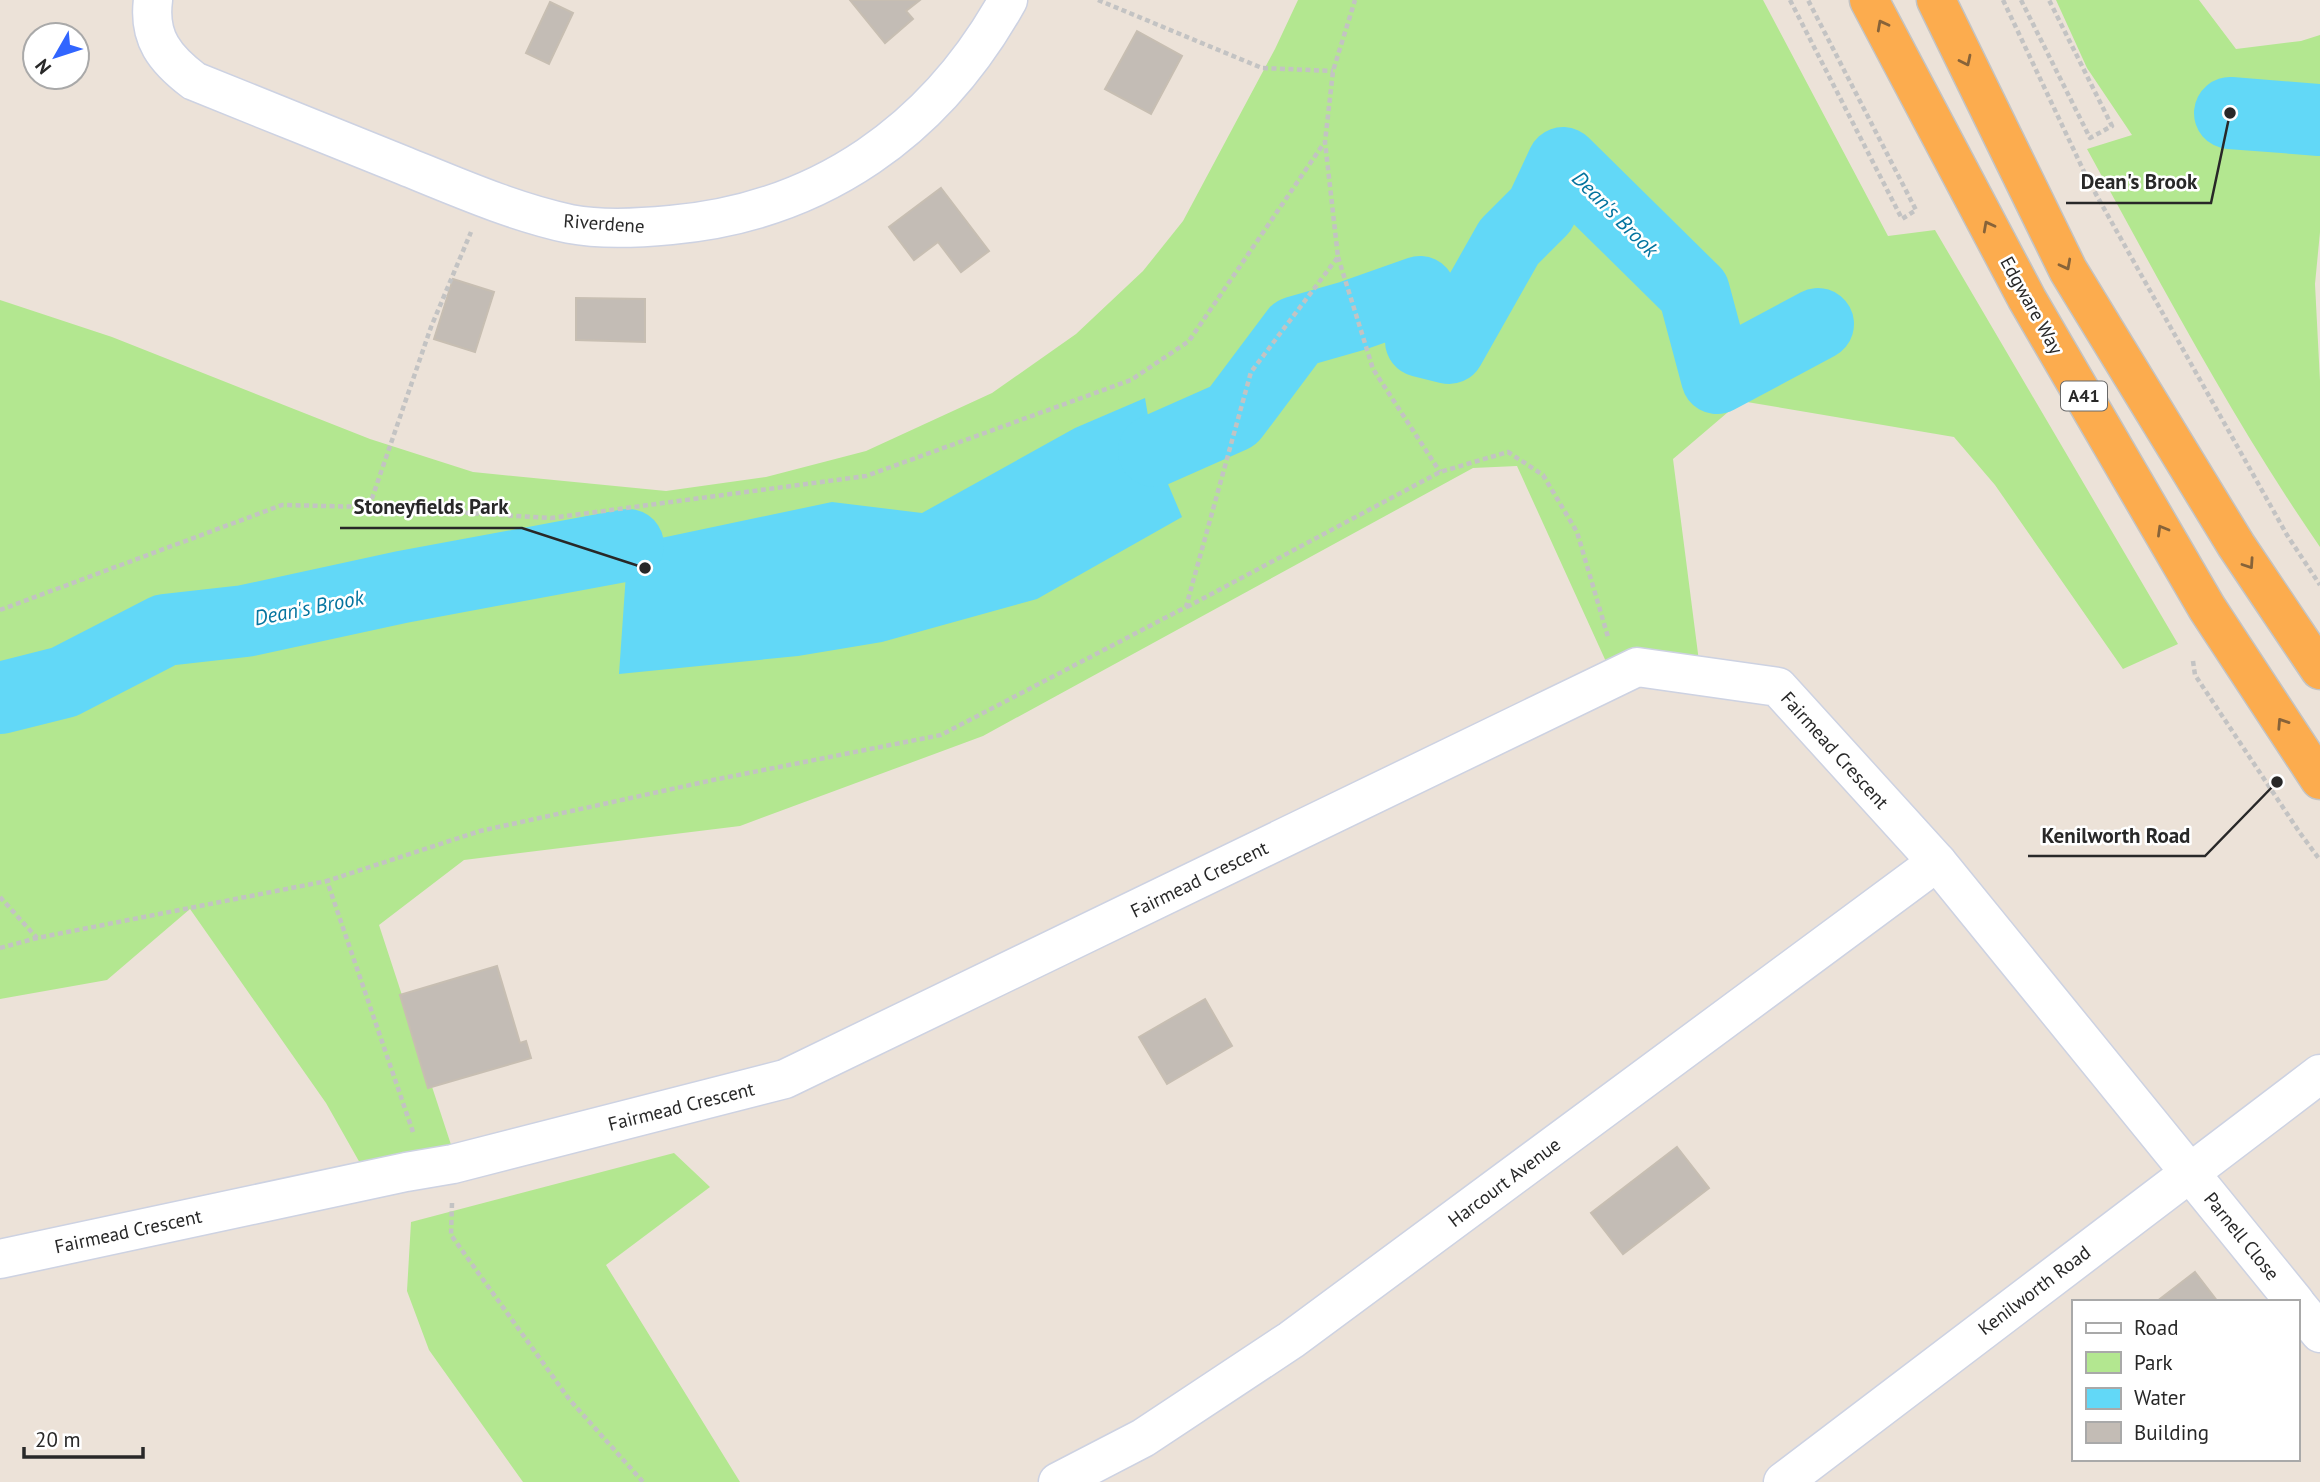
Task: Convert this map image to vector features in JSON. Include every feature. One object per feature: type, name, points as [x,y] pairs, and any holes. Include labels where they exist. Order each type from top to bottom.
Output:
[{"type":"highway","name":"Edgware Way","points":[[1868,0],[2027,299],[2207,608],[2320,780]]},
{"type":"highway","name":"A41","points":[[1936,0],[2068,270],[2236,545],[2320,670]]},
{"type":"street","name":"Riverdene","points":[[153,0],[151,15],[159,45],[174,66],[194,81],[485,198],[572,224],[641,228],[710,222],[772,206],[839,176],[895,138],[945,91],[987,38],[1008,0]]},
{"type":"street","name":"Fairmead Crescent","points":[[0,1259],[440,1166],[785,1079],[1637,667],[1778,687],[1937,862],[2189,1171]]},
{"type":"street","name":"Harcourt Avenue","points":[[1058,1482],[1143,1438],[1291,1340],[1937,862]]},
{"type":"street","name":"Kenilworth Road","points":[[1783,1482],[2320,1073]]},
{"type":"street","name":"Parnell Close","points":[[2189,1171],[2294,1300]]},
{"type":"street","name":"Parnell Close","points":[[2299,1307],[2320,1333]]},
{"type":"path","points":[[1098,0],[1262,68],[1333,71]]},
{"type":"path","points":[[1354,0],[1333,71],[1325,142],[1338,257],[1373,369],[1440,472]]},
{"type":"path","points":[[1790,0],[1902,219],[1916,210],[1808,0]]},
{"type":"path","points":[[2003,0],[2088,180],[2287,536],[2320,585]]},
{"type":"path","points":[[2021,0],[2090,138],[2112,126],[2049,0]]},
{"type":"path","points":[[0,610],[282,505],[369,507],[551,518],[866,476],[1131,380],[1189,341],[1325,142]]},
{"type":"path","points":[[369,507],[430,327],[485,198]]},
{"type":"path","points":[[1186,607],[1251,372],[1338,257]]},
{"type":"path","points":[[0,948],[37,938],[327,881],[480,831],[713,780],[941,735],[1440,472],[1508,452],[1543,475],[1577,532],[1609,643],[1622,674]]},
{"type":"path","points":[[327,881],[440,1166],[451,1235],[569,1399],[643,1482]]},
{"type":"path","points":[[0,897],[37,938]]},
{"type":"green space","points":[[1298,0],[1763,0],[1888,236],[1935,230],[2178,644],[2123,669],[1995,485],[1954,437],[1741,401],[1673,459],[1701,677],[1613,677],[1517,466],[1473,468],[983,736],[740,826],[464,860],[379,925],[457,1163],[369,1179],[326,1103],[190,909],[107,980],[0,999],[0,300],[112,337],[370,439],[473,472],[666,491],[766,477],[866,451],[992,393],[1076,334],[1143,271],[1183,221],[1275,49]]},
{"type":"green space","points":[[2056,0],[2199,0],[2236,49],[2301,41],[2320,35],[2320,232],[2315,284],[2320,381],[2320,547],[2257,451],[2170,301],[2087,149],[2132,135],[2087,68]]},
{"type":"green space","points":[[674,1153],[710,1187],[606,1265],[740,1482],[523,1482],[429,1350],[407,1291],[411,1222]]},
{"type":"water","points":[[1145,398],[1154,451],[1182,517],[1037,599],[882,642],[798,656],[619,674],[628,545],[832,502],[922,513],[1075,428]]},
{"type":"building","points":[[850,0],[920,0],[906,11],[913,19],[885,43]]},
{"type":"building","points":[[550,2],[573,13],[549,64],[526,53]]},
{"type":"building","points":[[1137,31],[1182,56],[1151,114],[1105,89]]},
{"type":"building","points":[[941,188],[989,251],[961,272],[938,242],[914,260],[889,227]]},
{"type":"building","points":[[453,279],[494,292],[475,352],[434,339]]},
{"type":"building","points":[[576,298],[645,299],[645,342],[576,340]]},
{"type":"building","points":[[497,966],[520,1043],[526,1041],[531,1058],[428,1088],[400,995]]},
{"type":"building","points":[[1205,999],[1232,1046],[1167,1084],[1139,1037]]},
{"type":"building","points":[[1677,1147],[1709,1188],[1623,1254],[1591,1213]]},
{"type":"building","points":[[2195,1272],[2216,1300],[2159,1300]]},
{"type":"waterway","name":"Dean's Brook","points":[[2230,113],[2320,120]]},
{"type":"waterway","name":"Dean's Brook","points":[[1154,451],[1233,416],[1296,332],[1420,292],[1421,341],[1449,348],[1509,242],[1541,210],[1563,163],[1694,292],[1717,378],[1818,324]]},
{"type":"waterway","name":"Dean's Brook","points":[[0,698],[64,682],[165,630],[245,621],[402,587],[628,545]]},
{"type":"place","name":"Dean's Brook","points":[[2230,113]]},
{"type":"place","name":"Stoneyfields Park","points":[[645,568]]},
{"type":"place","name":"Kenilworth Road","points":[[2277,782]]}]
